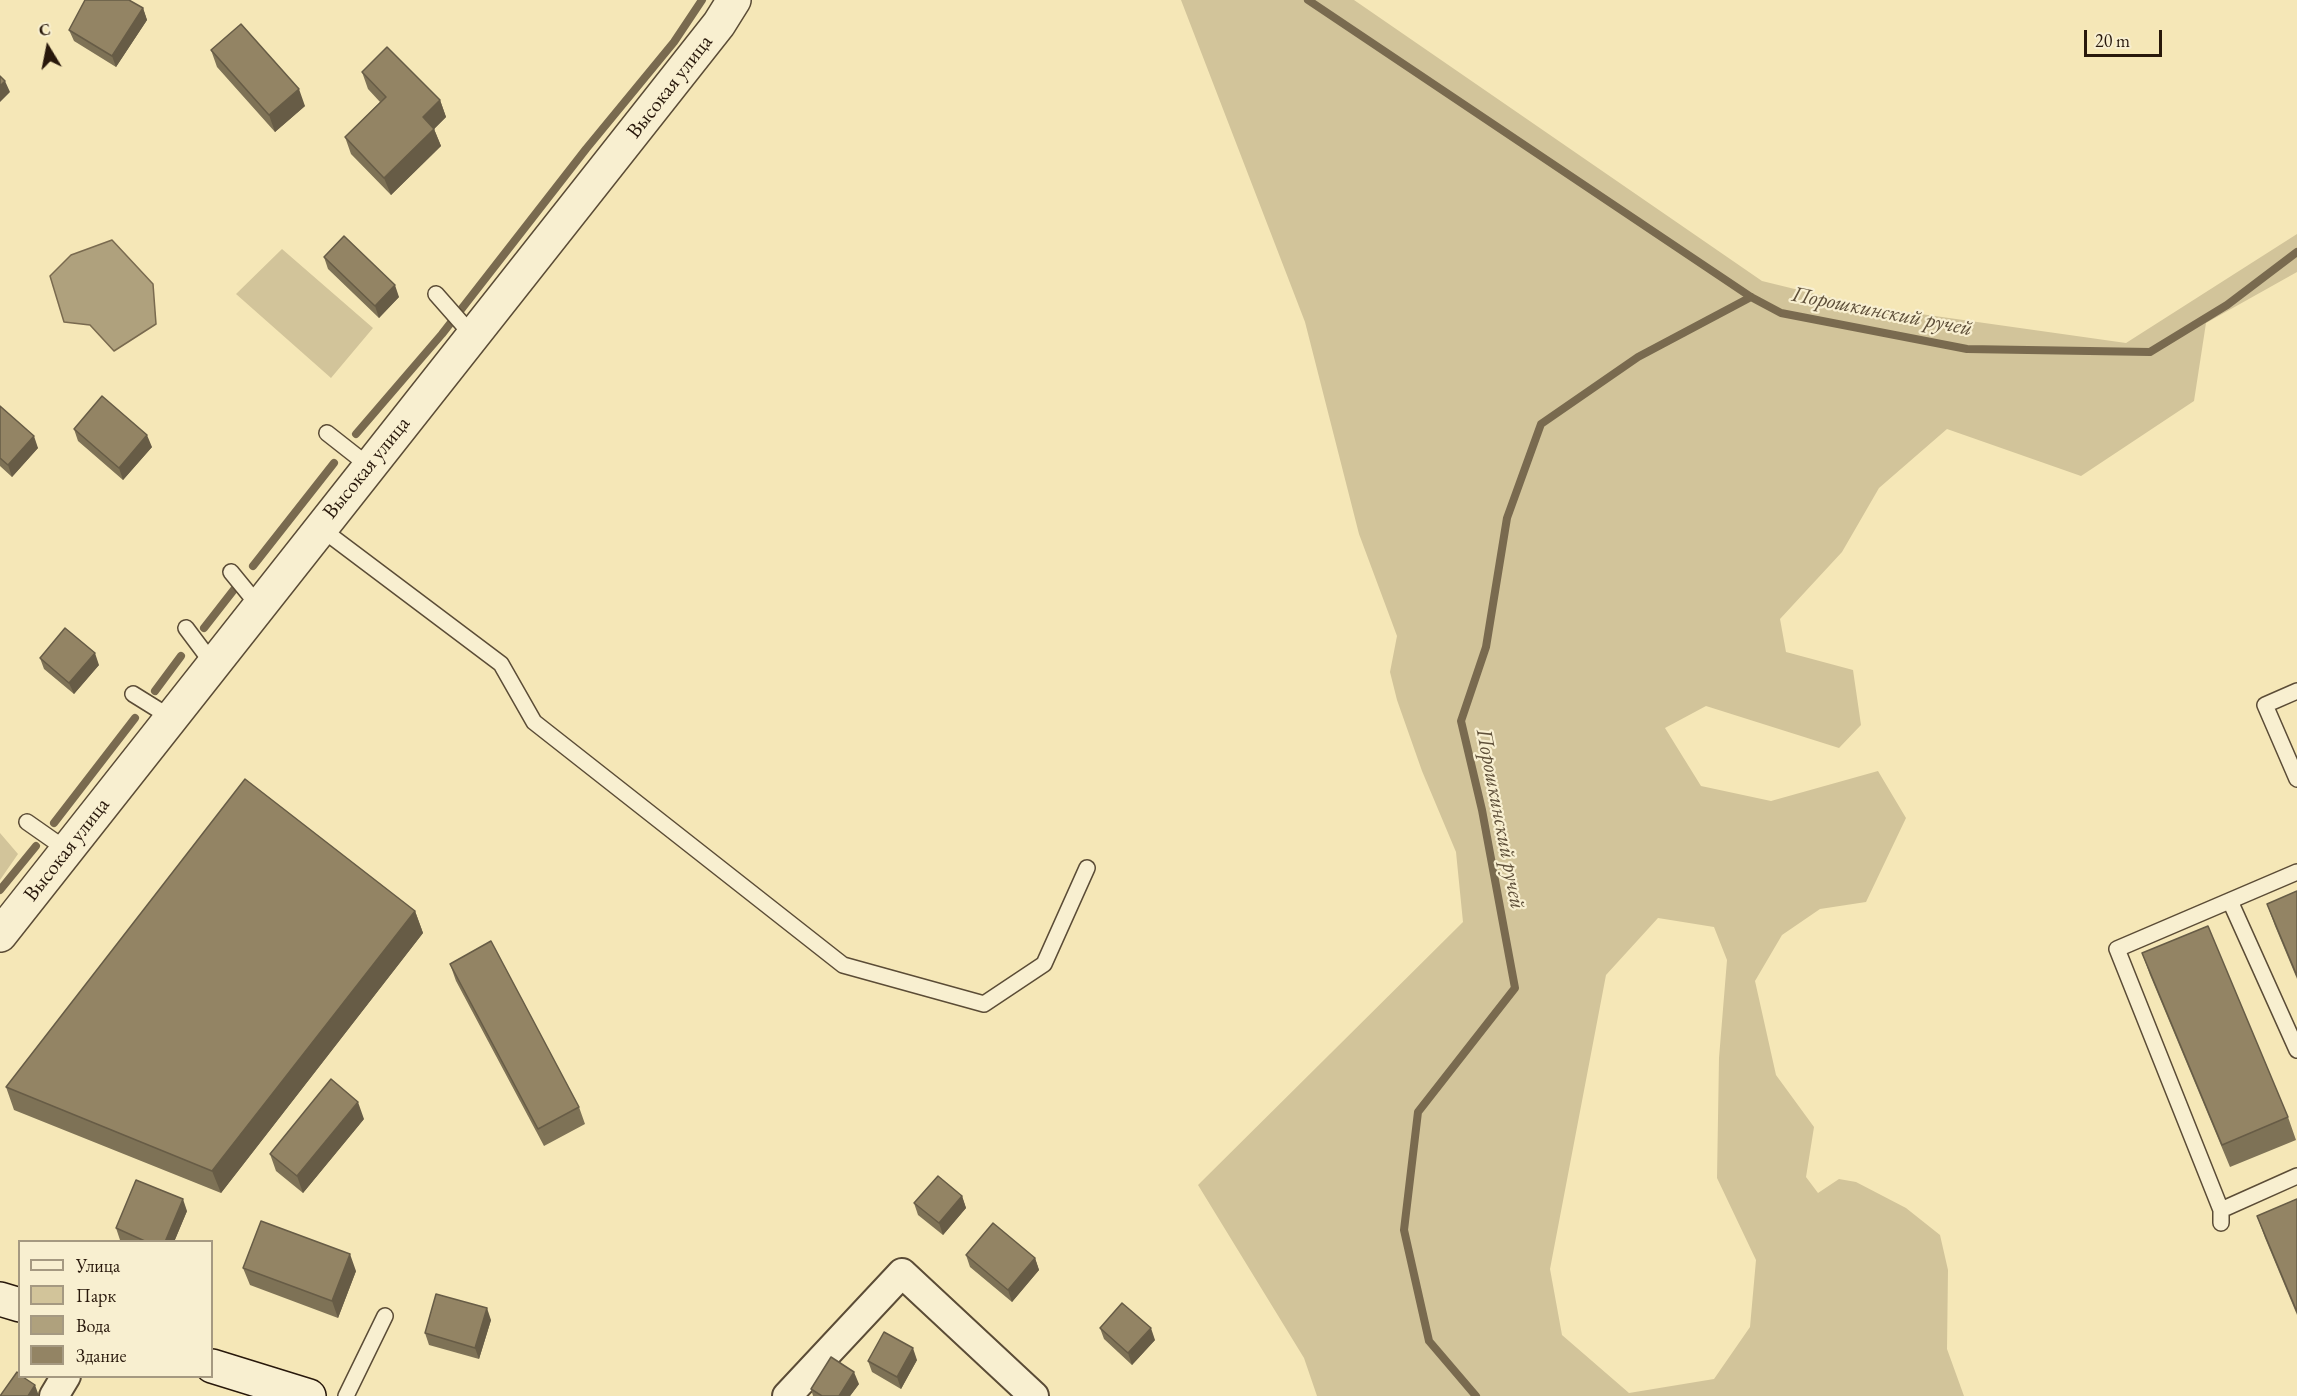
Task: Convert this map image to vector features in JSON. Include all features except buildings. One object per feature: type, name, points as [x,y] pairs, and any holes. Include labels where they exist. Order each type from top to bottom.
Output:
[{"type":"street","name":"Высокая улица","points":[[2,929],[67,850],[369,466],[468,331],[719,24],[734,0]]},
{"type":"street","points":[[787,1396],[902,1273],[1034,1396]]},
{"type":"street","points":[[0,1299],[18,1304]]},
{"type":"street","points":[[213,1366],[309,1396]]},
{"type":"street","points":[[54,1396],[65,1378]]},
{"type":"lane","points":[[436,294],[468,331]]},
{"type":"lane","points":[[327,433],[369,466]]},
{"type":"lane","points":[[320,527],[501,664],[534,722],[843,965],[984,1005],[1044,963],[1088,868]]},
{"type":"lane","points":[[231,572],[258,605]]},
{"type":"lane","points":[[186,628],[213,664]]},
{"type":"lane","points":[[2297,691],[2265,705],[2297,779]]},
{"type":"lane","points":[[133,694],[170,717]]},
{"type":"lane","points":[[27,822],[67,850]]},
{"type":"lane","points":[[2297,872],[2117,949],[2221,1216],[2297,1176]]},
{"type":"lane","points":[[2230,901],[2297,1050]]},
{"type":"lane","points":[[346,1396],[385,1316]]},
{"type":"green space","points":[[1181,0],[1354,0],[1762,281],[1864,306],[2126,343],[2297,234],[2297,272],[2206,323],[2194,401],[2081,476],[1947,429],[1879,488],[1842,552],[1780,619],[1786,652],[1853,670],[1861,725],[1839,748],[1706,706],[1665,728],[1701,786],[1771,801],[1878,771],[1906,818],[1866,902],[1820,909],[1782,935],[1755,981],[1776,1075],[1814,1127],[1806,1177],[1818,1193],[1839,1179],[1856,1182],[1906,1208],[1940,1235],[1948,1270],[1947,1349],[1964,1396],[1317,1396],[1304,1358],[1198,1185],[1463,922],[1456,852],[1422,771],[1397,700],[1390,672],[1397,636],[1359,534],[1305,322]],"holes":[[[1658,918],[1714,927],[1727,960],[1719,1058],[1717,1178],[1756,1260],[1750,1327],[1714,1379],[1629,1393],[1562,1335],[1550,1269],[1606,975]]]},
{"type":"green space","points":[[282,249],[373,328],[331,378],[236,294]]},
{"type":"green space","points":[[0,833],[18,854],[0,880]]},
{"type":"water","points":[[112,240],[153,284],[156,324],[114,351],[90,325],[64,322],[50,276],[71,255]]},
{"type":"waterway","points":[[356,434],[442,334],[586,149],[674,42],[702,0]]},
{"type":"waterway","name":"Порошкинский ручей","points":[[1308,0],[1751,297],[1781,313],[1967,349],[2150,352],[2227,305],[2297,252]]},
{"type":"waterway","name":"Порошкинский ручей","points":[[1476,1396],[1429,1341],[1404,1230],[1418,1112],[1515,988],[1482,810],[1461,721],[1486,647],[1507,518],[1541,424],[1638,357],[1751,297]]},
{"type":"waterway","points":[[253,566],[334,463]]},
{"type":"waterway","points":[[204,628],[236,587]]},
{"type":"waterway","points":[[155,691],[181,656]]},
{"type":"waterway","points":[[54,823],[135,718]]},
{"type":"waterway","points":[[0,890],[36,846]]}]
